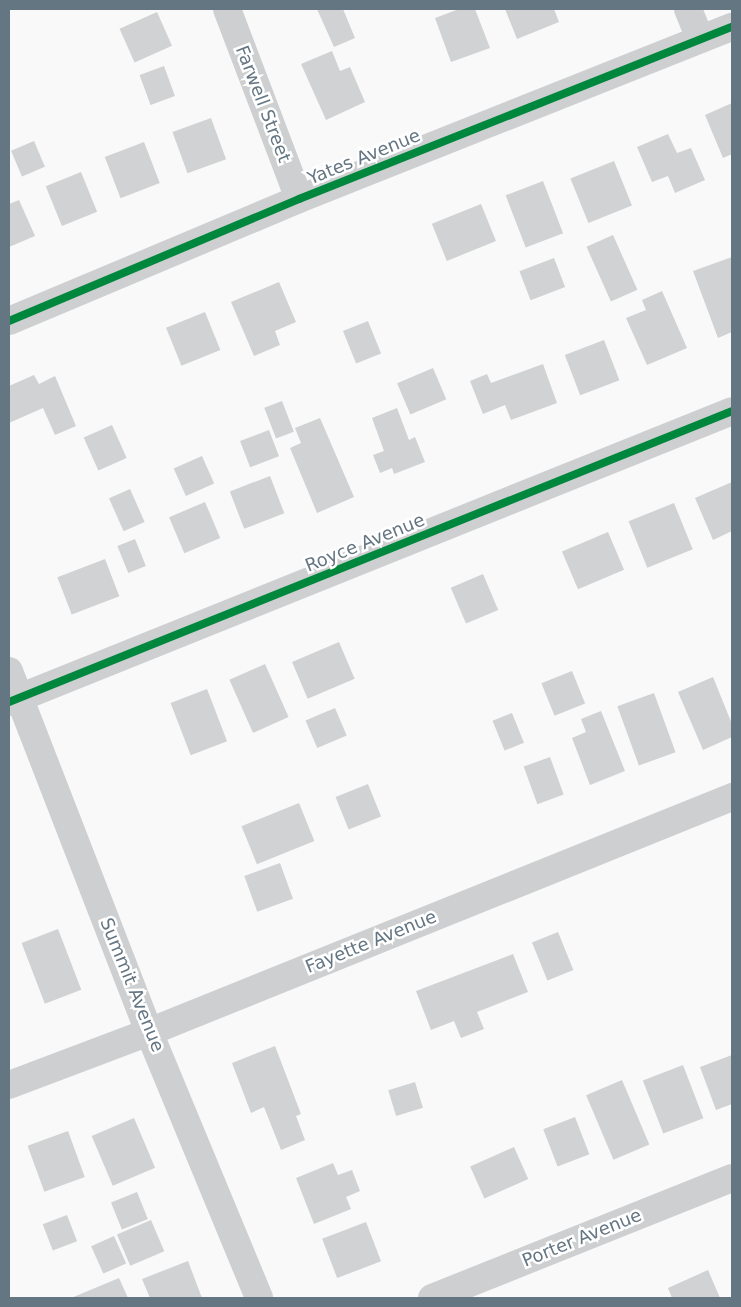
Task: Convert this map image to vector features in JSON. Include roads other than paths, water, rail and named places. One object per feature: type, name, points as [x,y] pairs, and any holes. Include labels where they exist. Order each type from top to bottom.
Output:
[{"type":"street","name":"Farwell Street","points":[[227,9],[299,199]]},
{"type":"street","points":[[688,9],[700,39]]},
{"type":"street","name":"Yates Avenue","points":[[9,321],[299,199],[732,26]]},
{"type":"street","name":"Royce Avenue","points":[[14,699],[732,412]]},
{"type":"street","name":"Summit Avenue","points":[[9,671],[14,699],[259,1298]]},
{"type":"street","name":"Fayette Avenue","points":[[9,1085],[150,1032],[732,797]]},
{"type":"street","name":"Porter Avenue","points":[[432,1298],[732,1178]]}]
